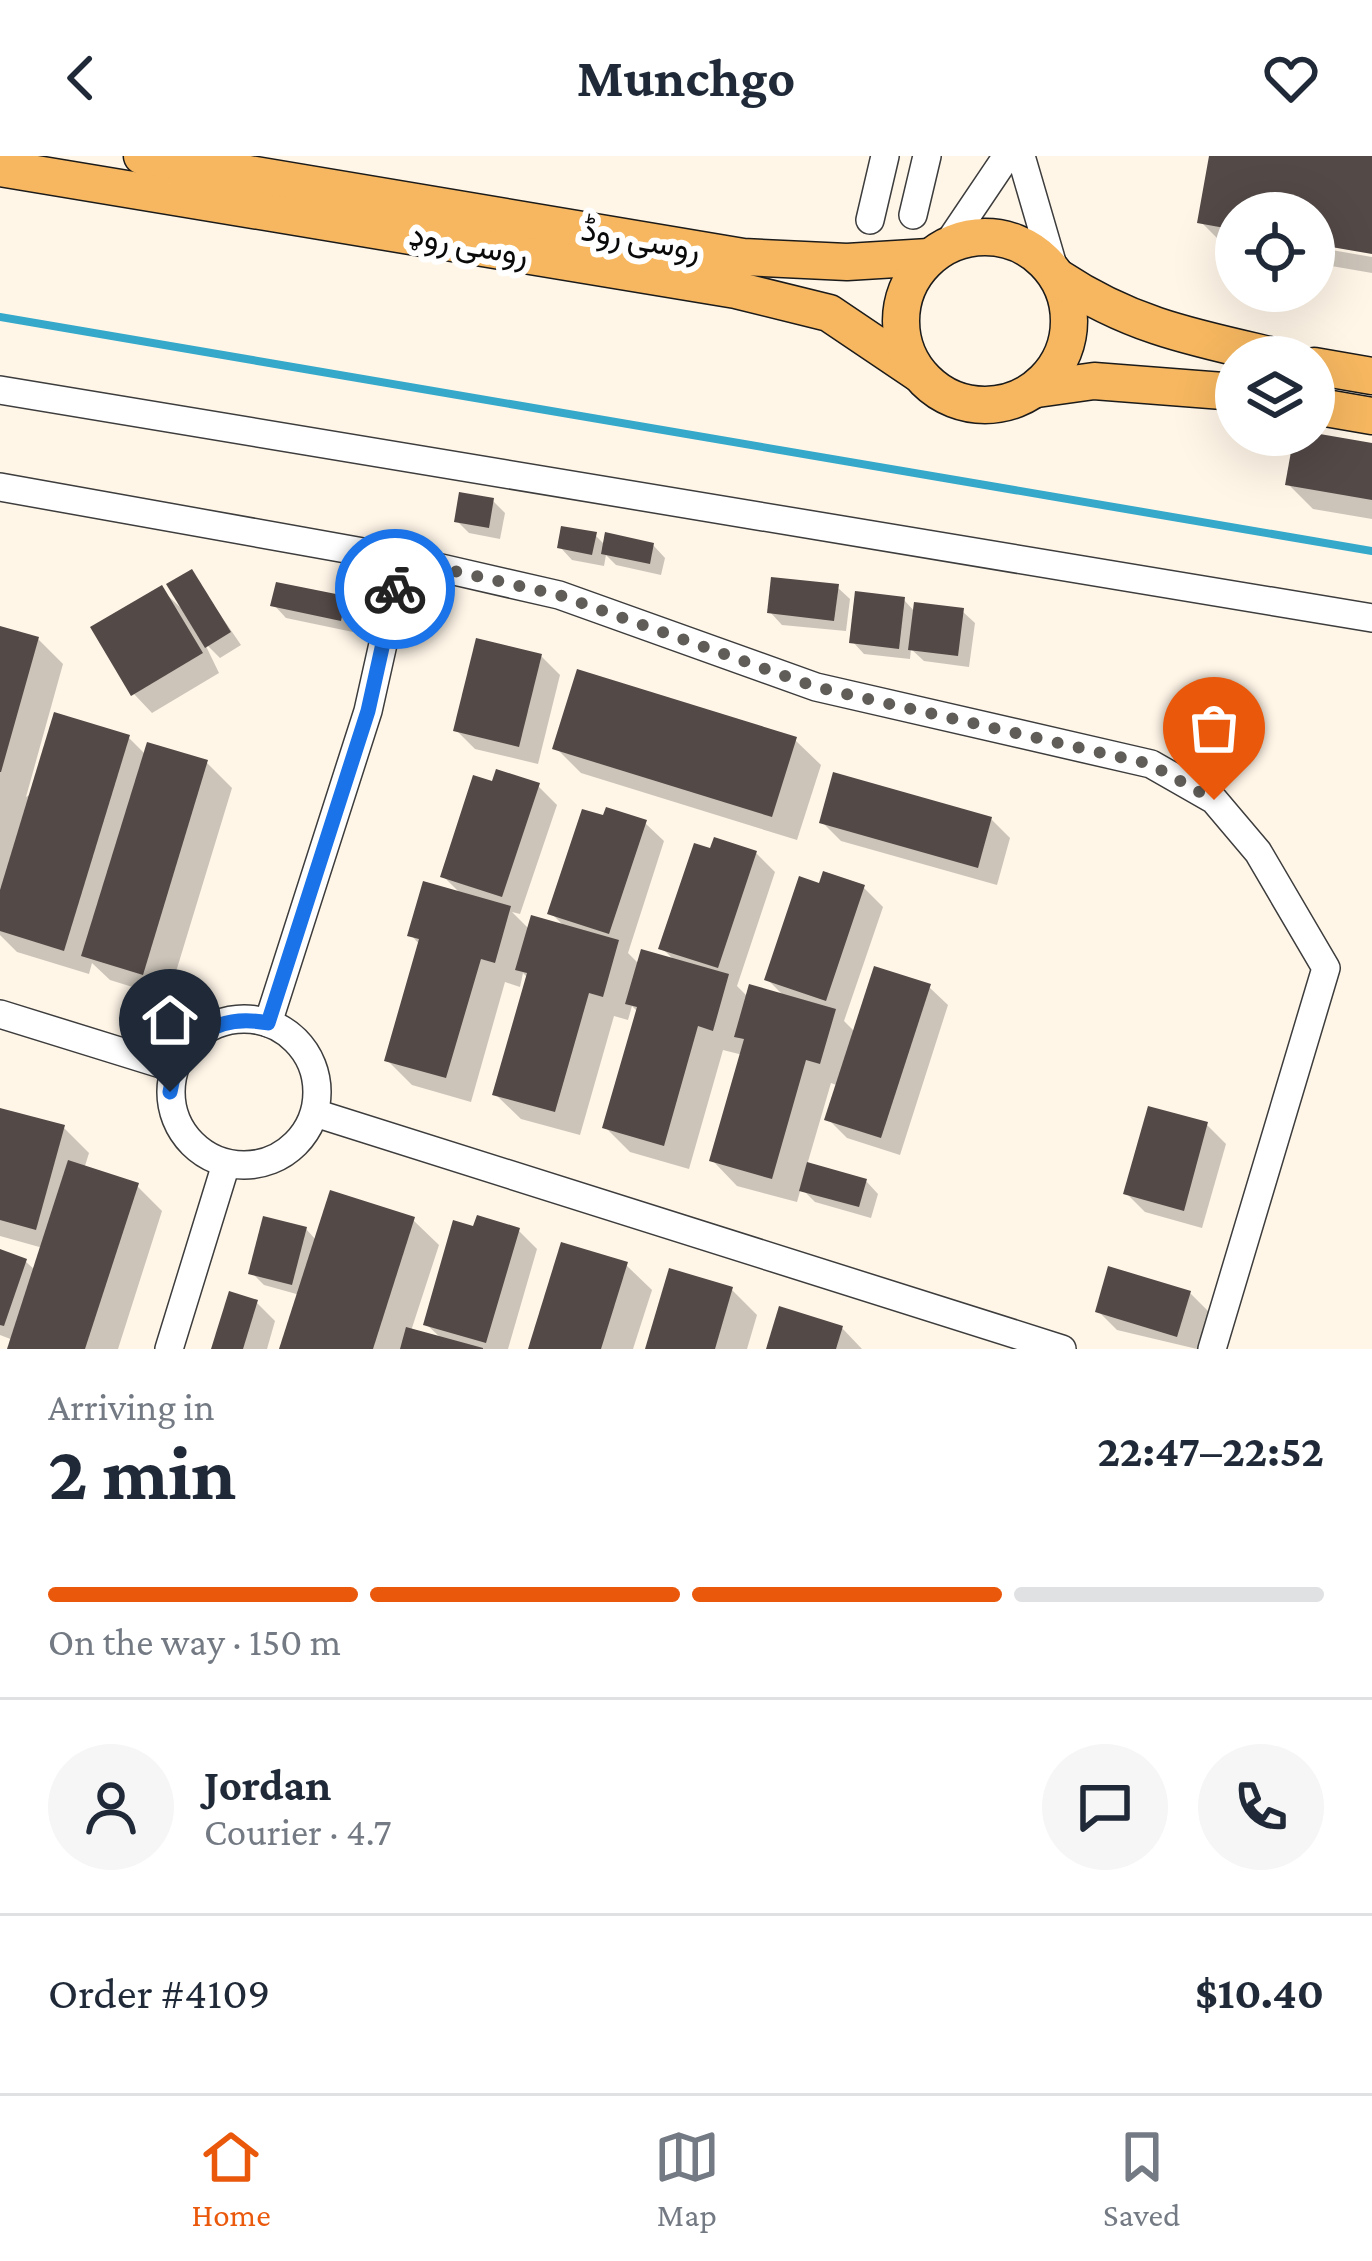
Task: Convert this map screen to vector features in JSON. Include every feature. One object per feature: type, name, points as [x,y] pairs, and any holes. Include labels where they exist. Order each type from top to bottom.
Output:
[{"type":"main road","name":"روسی روڈ","points":[[142,156],[742,257],[848,262],[938,251]]},
{"type":"main road","name":"روسی روډ","points":[[0,168],[736,290],[829,313],[918,373]]},
{"type":"main road","points":[[1215,342],[1153,328],[1106,309],[1056,274],[1032,249],[1005,238],[975,236],[938,251],[909,282],[901,313],[903,345],[918,373],[943,395],[975,405],[1007,403],[1037,388],[1094,381],[1215,390]]},
{"type":"main road","points":[[1037,388],[1058,366],[1069,338],[1070,307],[1056,274]]},
{"type":"main road","points":[[1335,370],[1372,376]]},
{"type":"main road","points":[[1335,410],[1372,416]]},
{"type":"street","points":[[870,220],[885,156]]},
{"type":"street","points":[[914,215],[927,156]]},
{"type":"street","points":[[938,251],[1007,156]]},
{"type":"street","points":[[1021,156],[1056,274]]},
{"type":"street","points":[[0,390],[1372,618]]},
{"type":"street","points":[[0,487],[402,559],[559,595],[816,687],[1150,764],[1214,800],[1258,852],[1326,968],[1212,1349]]},
{"type":"street","points":[[268,1023],[368,711],[402,559]]},
{"type":"street","points":[[0,1014],[174,1068]]},
{"type":"street","points":[[223,1022],[268,1023],[288,1034],[314,1069],[315,1113],[290,1150],[271,1161],[226,1164],[185,1138],[172,1104],[174,1068],[185,1048],[223,1022]]},
{"type":"street","points":[[315,1113],[1062,1349]]},
{"type":"street","points":[[169,1349],[226,1164]]},
{"type":"building","points":[[1209,156],[1372,156],[1372,254],[1335,248],[1335,192],[1215,192],[1215,226],[1197,223]]},
{"type":"building","points":[[1335,437],[1372,443],[1372,500],[1285,485],[1290,456],[1335,456]]},
{"type":"building","points":[[459,492],[494,498],[489,528],[454,522]]},
{"type":"building","points":[[561,526],[597,532],[592,555],[557,548]]},
{"type":"building","points":[[605,532],[654,543],[650,564],[601,554]]},
{"type":"building","points":[[192,569],[231,632],[205,648],[166,584]]},
{"type":"building","points":[[771,577],[839,584],[834,621],[767,613]]},
{"type":"building","points":[[276,582],[346,596],[341,621],[270,606]]},
{"type":"building","points":[[162,585],[203,653],[131,696],[90,627]]},
{"type":"building","points":[[855,591],[905,597],[899,649],[849,643]]},
{"type":"building","points":[[914,602],[964,608],[958,656],[908,650]]},
{"type":"building","points":[[0,626],[39,637],[1,772],[0,772]]},
{"type":"building","points":[[476,638],[542,654],[519,747],[453,731]]},
{"type":"building","points":[[577,669],[797,737],[772,817],[552,749]]},
{"type":"building","points":[[54,712],[130,735],[64,951],[0,931],[0,890]]},
{"type":"building","points":[[147,742],[208,760],[143,975],[81,956]]},
{"type":"building","points":[[496,769],[540,783],[502,897],[440,877],[473,775],[492,781]]},
{"type":"building","points":[[833,772],[992,817],[978,868],[819,823]]},
{"type":"building","points":[[606,807],[647,820],[609,934],[547,914],[582,809],[603,815]]},
{"type":"building","points":[[714,837],[757,851],[718,968],[658,949],[694,843],[710,848]]},
{"type":"building","points":[[823,871],[865,885],[826,1001],[764,980],[799,876],[819,883]]},
{"type":"building","points":[[423,881],[511,906],[495,963],[481,959],[446,1078],[384,1061],[419,939],[407,936]]},
{"type":"building","points":[[531,915],[619,940],[603,997],[589,993],[555,1112],[492,1095],[527,973],[515,970]]},
{"type":"building","points":[[641,949],[729,974],[713,1031],[698,1026],[664,1146],[602,1128],[637,1007],[625,1004]]},
{"type":"building","points":[[874,966],[931,984],[881,1138],[824,1120]]},
{"type":"building","points":[[749,984],[836,1009],[820,1064],[806,1060],[772,1179],[709,1161],[744,1039],[734,1037]]},
{"type":"building","points":[[1148,1106],[1208,1122],[1184,1211],[1123,1194]]},
{"type":"building","points":[[0,1108],[65,1125],[36,1230],[0,1220]]},
{"type":"building","points":[[68,1160],[139,1183],[85,1349],[7,1349]]},
{"type":"building","points":[[807,1162],[867,1179],[859,1207],[799,1191]]},
{"type":"building","points":[[330,1190],[415,1217],[373,1349],[279,1349]]},
{"type":"building","points":[[477,1215],[520,1228],[486,1343],[423,1325],[453,1220],[473,1226]]},
{"type":"building","points":[[263,1216],[307,1227],[292,1285],[248,1274]]},
{"type":"building","points":[[561,1242],[628,1262],[601,1349],[528,1349]]},
{"type":"building","points":[[0,1249],[27,1259],[4,1326],[0,1325]]},
{"type":"building","points":[[1108,1266],[1191,1291],[1177,1337],[1095,1312]]},
{"type":"building","points":[[669,1268],[733,1287],[715,1349],[645,1349]]},
{"type":"building","points":[[229,1291],[258,1300],[243,1349],[211,1349]]},
{"type":"building","points":[[779,1306],[843,1326],[836,1349],[766,1349]]},
{"type":"building","points":[[406,1327],[483,1348],[483,1349],[400,1349]]},
{"type":"waterway","points":[[0,317],[1372,551]]},
{"type":"way so far","points":[[395,589],[402,559],[559,595],[816,687],[1150,764],[1214,800]]},
{"type":"route","points":[[170,1092],[174,1068],[202,1032],[223,1022],[268,1023],[368,711],[395,589]]}]
